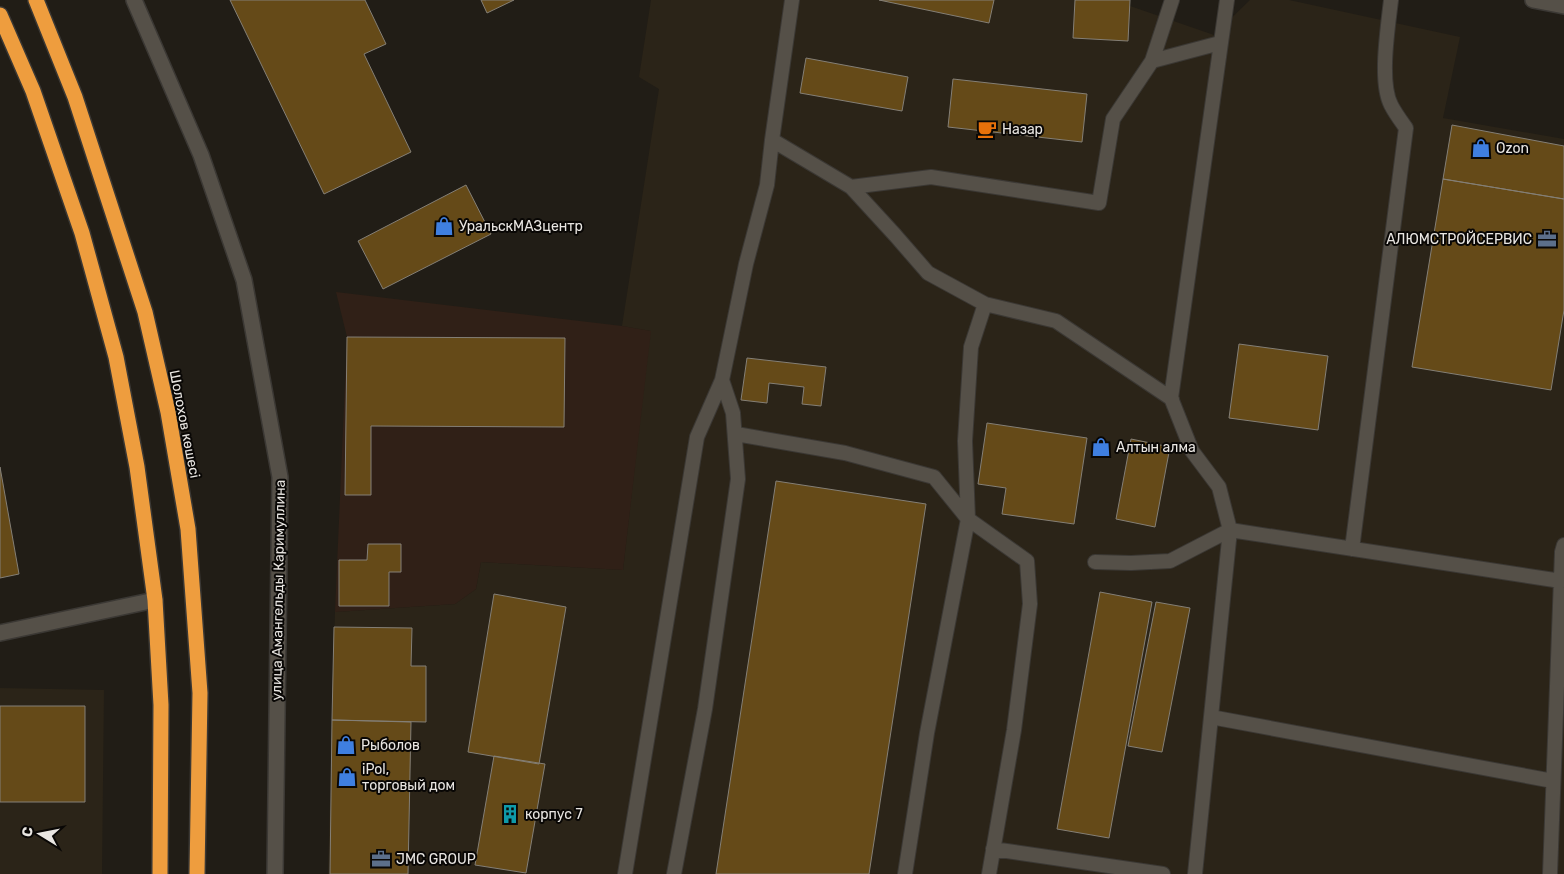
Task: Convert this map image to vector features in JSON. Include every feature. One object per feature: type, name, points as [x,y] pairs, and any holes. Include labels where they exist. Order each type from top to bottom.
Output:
[{"type":"highway","name":"Шолохов көшесі","points":[[36,0],[75,98],[142,302],[168,412],[188,528],[200,693],[197,874]]},
{"type":"highway","points":[[0,15],[37,101],[82,233],[116,356],[137,467],[155,600],[161,705],[160,874]]},
{"type":"street","name":"улица Амангельды Каримуллина","points":[[134,0],[201,155],[244,280],[280,477],[275,874]]},
{"type":"street","points":[[1533,0],[1564,6]]},
{"type":"street","points":[[0,633],[155,600]]},
{"type":"lane","points":[[625,874],[697,437],[722,380],[746,264],[767,185],[792,0]]},
{"type":"lane","points":[[850,187],[931,177],[1098,203],[1113,119],[1152,61],[1172,0]]},
{"type":"lane","points":[[1195,874],[1230,530],[1218,488],[1192,451],[1172,399],[1227,0]]},
{"type":"lane","points":[[1352,548],[1406,128],[1390,104],[1385,87],[1387,40],[1392,0]]},
{"type":"lane","points":[[1152,61],[1220,43]]},
{"type":"lane","points":[[772,140],[850,187],[928,273],[986,304],[1056,321],[1172,399]]},
{"type":"lane","points":[[905,874],[927,733],[968,519],[965,441],[971,347],[986,304]]},
{"type":"lane","points":[[674,874],[704,710],[738,479],[733,412],[722,380]]},
{"type":"lane","points":[[736,434],[845,453],[934,477],[968,519],[1026,561],[1030,604],[1014,730],[989,874]]},
{"type":"lane","points":[[1095,562],[1170,561],[1230,530],[1561,581]]},
{"type":"lane","points":[[1550,874],[1562,552],[1564,545]]},
{"type":"lane","points":[[1211,717],[1553,781]]},
{"type":"lane","points":[[994,849],[1163,874]]},
{"type":"shaded area","name":"Алтын алма","points":[[651,0],[1130,0],[1130,6],[1214,35],[1250,0],[1289,0],[1460,37],[1443,118],[1564,139],[1564,874],[328,874],[335,612],[455,604],[476,589],[481,562],[623,570],[650,331],[622,326],[659,89],[639,77]]},
{"type":"shaded area","points":[[336,292],[651,331],[623,570],[481,562],[476,589],[455,604],[335,612],[347,337]]},
{"type":"shaded area","points":[[0,688],[104,690],[102,874],[0,874]]},
{"type":"building","points":[[230,0],[365,0],[386,44],[364,54],[411,152],[324,194]]},
{"type":"building","points":[[481,0],[514,0],[487,13]]},
{"type":"building","points":[[879,0],[994,0],[989,23]]},
{"type":"building","points":[[1075,0],[1130,0],[1128,41],[1073,38]]},
{"type":"building","points":[[806,58],[908,77],[902,111],[800,93]]},
{"type":"building","points":[[953,79],[1087,94],[1082,142],[948,127]]},
{"type":"building","points":[[1452,125],[1564,146],[1564,199],[1443,179]]},
{"type":"building","points":[[1443,179],[1564,199],[1564,310],[1551,390],[1412,367]]},
{"type":"building","points":[[466,185],[491,234],[383,289],[358,241]]},
{"type":"building","points":[[347,337],[565,338],[564,427],[371,426],[371,495],[345,495]]},
{"type":"building","points":[[1239,344],[1328,356],[1318,430],[1229,418]]},
{"type":"building","points":[[747,358],[826,367],[821,406],[802,404],[804,387],[769,383],[767,403],[741,400]]},
{"type":"building","points":[[987,423],[1087,438],[1074,524],[1002,514],[1006,488],[978,484]]},
{"type":"building","points":[[1131,439],[1170,447],[1155,527],[1116,519]]},
{"type":"building","points":[[0,467],[19,574],[0,578]]},
{"type":"building","points":[[776,481],[926,504],[869,874],[716,874]]},
{"type":"building","points":[[368,544],[401,544],[401,572],[389,572],[389,606],[339,606],[339,560],[367,560]]},
{"type":"building","points":[[1100,592],[1152,602],[1109,838],[1057,829]]},
{"type":"building","points":[[494,594],[566,607],[539,764],[468,752]]},
{"type":"building","points":[[1156,602],[1190,608],[1162,752],[1128,746]]},
{"type":"building","points":[[334,627],[412,628],[411,666],[426,666],[426,722],[332,720]]},
{"type":"building","points":[[0,706],[85,706],[85,802],[0,802]]},
{"type":"building","points":[[332,720],[411,722],[408,874],[330,874]]},
{"type":"building","name":"корпус 7","points":[[494,756],[545,764],[526,873],[475,865]]},
{"type":"place","name":"Назар","points":[[987,129]]},
{"type":"place","name":"Ozon","points":[[1481,148]]},
{"type":"place","name":"УральскМАЗцентр","points":[[444,226]]},
{"type":"place","name":"АЛЮМСТРОЙСЕРВИС","points":[[1547,239]]},
{"type":"place","name":"Алтын алма","points":[[1101,447]]},
{"type":"place","name":"Рыболов","points":[[346,745]]},
{"type":"place","name":"iPol, торговый дом","points":[[347,777]]},
{"type":"place","name":"корпус 7","points":[[510,814]]},
{"type":"place","name":"JMC GROUP","points":[[381,859]]}]
